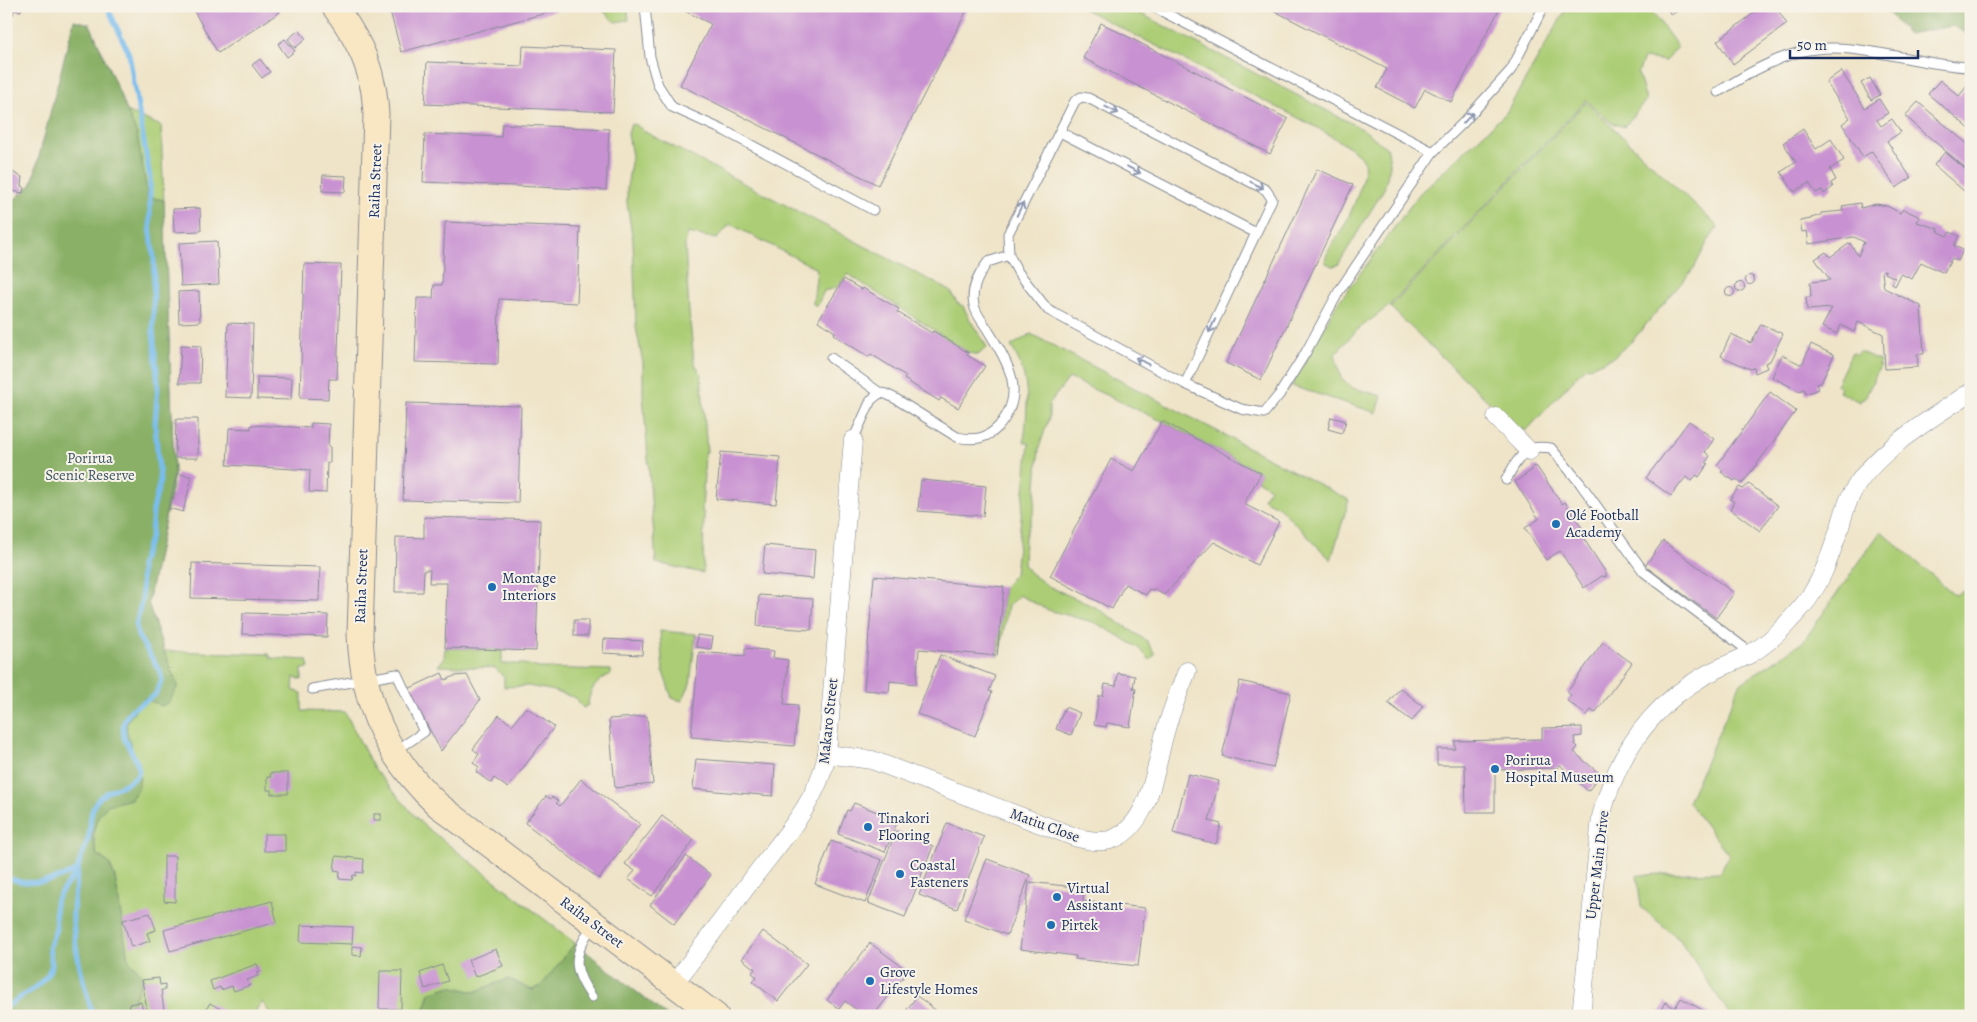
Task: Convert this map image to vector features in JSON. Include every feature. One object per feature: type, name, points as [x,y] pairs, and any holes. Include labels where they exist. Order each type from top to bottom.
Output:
[{"type":"main road","name":"Raiha Street","points":[[334,6],[356,41],[367,64],[372,83],[376,114],[360,616],[361,657],[364,680],[378,722],[394,752],[415,782],[438,804],[716,1016]]},
{"type":"street","name":"Upper Main Drive","points":[[1581,1016],[1601,818],[1608,790],[1618,766],[1647,723],[1682,690],[1704,676],[1751,654],[1781,630],[1802,607],[1824,572],[1850,497],[1859,479],[1902,440],[1971,392]]},
{"type":"street","points":[[1496,417],[1529,451]]},
{"type":"street","name":"Makaro Street","points":[[674,984],[799,817],[819,784],[827,754],[853,440]]},
{"type":"street","name":"Matiu Close","points":[[827,754],[872,760],[1075,837],[1091,841],[1109,840],[1128,830],[1137,820],[1145,805],[1170,714],[1187,671]]},
{"type":"lane","points":[[644,6],[650,57],[658,85],[672,107],[725,131],[873,210]]},
{"type":"lane","points":[[1152,6],[1433,152]]},
{"type":"lane","points":[[1185,384],[1272,199],[1266,190],[1088,98],[1080,97],[1075,101],[1008,234],[1009,255],[1018,272],[1048,310],[1185,384],[1241,409],[1264,413],[1279,394],[1306,352],[1339,291],[1433,152],[1464,123],[1511,70],[1544,6]]},
{"type":"lane","points":[[1718,92],[1761,66],[1777,59],[1810,50],[1867,51],[1951,67],[1971,68]]},
{"type":"lane","points":[[1060,132],[1256,233]]},
{"type":"lane","points":[[831,358],[880,393],[896,399],[957,437],[968,440],[980,439],[994,432],[1004,420],[1011,407],[1014,393],[1010,368],[978,314],[973,299],[978,279],[988,262],[1009,255]]},
{"type":"lane","points":[[853,440],[871,400],[880,393]]},
{"type":"lane","points":[[1506,480],[1516,461],[1529,451],[1534,448],[1551,448],[1580,483],[1644,572],[1751,654]]},
{"type":"lane","points":[[312,689],[397,674],[424,732],[394,752]]},
{"type":"lane","points":[[592,997],[580,978],[576,967],[576,956],[582,941],[594,923]]},
{"type":"green space","points":[[598,6],[627,6],[629,20],[615,22]]},
{"type":"green space","points":[[1078,6],[1126,6],[1364,130],[1388,149],[1390,166],[1384,189],[1338,265],[1332,266],[1325,262],[1330,248],[1351,212],[1362,179],[1365,162],[1354,150],[1316,127]]},
{"type":"green space","points":[[1568,6],[1653,6],[1652,11],[1678,47],[1665,61],[1644,58],[1638,73],[1646,100],[1624,127],[1610,122],[1586,100],[1389,306],[1356,331],[1335,354],[1341,378],[1353,388],[1382,396],[1377,413],[1292,386],[1335,307],[1420,193],[1506,113]]},
{"type":"green space","points":[[1882,6],[1971,6],[1971,36],[1953,26],[1908,34]]},
{"type":"green space","name":"Porirua Scenic Reserve","points":[[74,20],[90,24],[137,134],[148,197],[164,200],[174,474],[148,603],[178,686],[170,701],[162,706],[144,698],[127,722],[126,729],[140,777],[138,789],[131,799],[108,805],[99,815],[92,834],[97,855],[109,863],[115,878],[128,959],[144,977],[129,1011],[130,1016],[6,1016],[6,207],[32,184]]},
{"type":"green space","points":[[59,82],[161,126],[174,474],[148,603],[164,651],[269,654],[271,658],[307,660],[309,668],[302,669],[302,680],[294,677],[293,690],[302,693],[302,711],[345,712],[374,769],[422,824],[575,943],[542,986],[532,990],[508,979],[474,992],[450,986],[430,993],[423,1016],[272,1016],[262,1002],[256,1010],[257,1016],[130,1016],[129,1011],[144,977],[128,959],[115,878],[109,863],[97,855],[94,842],[94,828],[98,815],[108,805],[131,799],[126,722],[143,699],[124,705],[106,792],[6,1016],[6,207],[32,184]]},
{"type":"green space","points":[[1586,102],[1718,227],[1708,241],[1694,268],[1632,341],[1613,357],[1593,366],[1585,367],[1527,430],[1518,430],[1390,307]]},
{"type":"green space","points":[[631,124],[949,290],[957,303],[963,306],[987,347],[978,355],[969,353],[848,274],[836,288],[824,291],[817,306],[813,304],[817,269],[730,224],[717,239],[688,233],[685,244],[689,312],[694,362],[701,374],[707,452],[705,452],[702,512],[704,513],[703,573],[656,563],[643,394],[643,363],[636,327],[633,241],[627,203],[627,188],[632,156],[628,134]]},
{"type":"green space","points":[[1031,334],[1349,500],[1331,560],[1279,507],[1263,499],[1270,488],[1257,480],[1261,473],[1162,421],[1069,378],[1049,404],[1049,418],[1039,448],[1034,511],[1025,537],[1024,564],[1029,572],[1048,586],[1097,608],[1147,641],[1155,654],[1150,660],[1136,646],[1096,623],[1048,610],[1019,595],[1008,606],[999,656],[997,656],[1004,587],[1015,574],[1029,443],[1024,442],[1027,404],[1025,381],[1022,369],[1011,346]]},
{"type":"green space","points":[[1859,351],[1880,361],[1878,365],[1880,366],[1865,398],[1862,398],[1860,402],[1839,392],[1841,387],[1836,385],[1852,352],[1857,355]]},
{"type":"green space","points":[[1881,531],[1955,595],[1971,588],[1971,1016],[1731,1016],[1680,940],[1641,907],[1637,875],[1720,872],[1729,855],[1688,802],[1740,684],[1803,642]]},
{"type":"green space","points":[[660,631],[696,634],[690,684],[682,701],[672,698],[663,672]]},
{"type":"green space","points":[[445,648],[502,650],[502,664],[524,664],[539,668],[611,670],[611,674],[595,686],[590,695],[588,705],[583,708],[576,698],[550,690],[528,686],[504,687],[504,677],[495,668],[438,666],[444,658]]},
{"type":"green space","points":[[575,943],[667,1016],[423,1016],[430,993],[450,986],[474,992],[508,979],[532,990],[541,986]]},
{"type":"building","points":[[6,6],[22,6],[21,11],[14,10],[13,15],[6,14]]},
{"type":"building","points":[[191,6],[277,6],[280,12],[218,53]]},
{"type":"building","points":[[408,6],[569,7],[401,52],[390,11]]},
{"type":"building","points":[[675,6],[969,6],[878,185],[680,85],[711,24]]},
{"type":"building","points":[[1265,6],[1501,6],[1451,102],[1425,89],[1415,108],[1377,88],[1387,69]]},
{"type":"building","points":[[1666,6],[1676,6],[1679,10],[1671,15]]},
{"type":"building","points":[[1763,6],[1775,6],[1787,24],[1733,64],[1717,41]]},
{"type":"building","points":[[1101,23],[1288,119],[1270,154],[1083,58]]},
{"type":"building","points":[[299,30],[306,39],[295,48],[288,39]]},
{"type":"building","points":[[285,39],[295,51],[287,57],[278,44]]},
{"type":"building","points":[[523,46],[616,50],[613,112],[425,104],[427,62],[522,66]]},
{"type":"building","points":[[260,59],[270,72],[262,78],[252,65]]},
{"type":"building","points":[[1841,71],[1865,108],[1879,99],[1888,113],[1877,120],[1881,126],[1892,119],[1901,132],[1887,141],[1911,178],[1896,188],[1872,151],[1863,157],[1842,124],[1850,118],[1826,82]]},
{"type":"building","points":[[1870,78],[1880,95],[1871,100],[1861,83]]},
{"type":"building","points":[[1940,80],[1959,96],[1971,81],[1971,130],[1928,94]]},
{"type":"building","points":[[1918,102],[1971,147],[1971,173],[1905,116]]},
{"type":"building","points":[[502,124],[609,129],[606,190],[423,182],[425,134],[501,137]]},
{"type":"building","points":[[1803,129],[1816,149],[1831,139],[1844,160],[1830,169],[1836,180],[1831,183],[1833,187],[1824,194],[1822,190],[1816,193],[1809,183],[1794,192],[1781,172],[1796,162],[1783,143]]},
{"type":"building","points":[[1945,152],[1971,174],[1971,183],[1964,191],[1934,165]]},
{"type":"building","points":[[1317,169],[1353,185],[1261,380],[1226,363]]},
{"type":"building","points":[[10,171],[22,177],[21,186],[24,187],[23,193],[6,190],[6,174],[9,175]]},
{"type":"building","points":[[323,175],[346,176],[345,192],[322,191]]},
{"type":"building","points":[[1860,203],[1861,208],[1876,204],[1887,206],[1900,213],[1903,209],[1920,217],[1917,222],[1939,229],[1938,231],[1947,236],[1950,232],[1959,236],[1954,246],[1963,250],[1958,261],[1952,258],[1944,273],[1921,262],[1912,279],[1901,274],[1895,286],[1892,284],[1895,278],[1885,273],[1886,271],[1883,270],[1882,272],[1884,288],[1921,306],[1924,354],[1917,354],[1918,367],[1885,369],[1883,334],[1858,322],[1854,332],[1841,325],[1837,334],[1822,327],[1832,308],[1807,310],[1806,297],[1811,297],[1810,282],[1830,280],[1815,259],[1826,252],[1830,257],[1850,243],[1858,256],[1864,242],[1854,237],[1809,244],[1807,231],[1802,232],[1800,221],[1811,219],[1821,215],[1821,213],[1843,211],[1842,206]]},
{"type":"building","points":[[200,208],[201,231],[174,232],[173,209]]},
{"type":"building","points":[[445,222],[580,227],[577,303],[499,299],[498,364],[415,362],[417,298],[433,298],[434,285],[442,285]]},
{"type":"building","points":[[217,241],[219,284],[181,286],[179,243]]},
{"type":"building","points":[[304,264],[341,265],[337,379],[329,379],[328,399],[300,398]]},
{"type":"building","points":[[1750,275],[1755,280],[1750,285],[1745,280]]},
{"type":"building","points":[[844,279],[899,309],[897,312],[969,353],[967,355],[985,366],[958,408],[941,398],[939,401],[904,379],[906,376],[871,354],[869,357],[834,335],[835,332],[818,321]]},
{"type":"building","points":[[1740,282],[1745,287],[1740,292],[1735,287]]},
{"type":"building","points":[[1730,287],[1735,292],[1730,297],[1725,292]]},
{"type":"building","points":[[199,291],[200,322],[179,323],[178,292]]},
{"type":"building","points":[[228,323],[253,324],[251,398],[225,397]]},
{"type":"building","points":[[1761,324],[1783,334],[1770,361],[1765,363],[1767,368],[1755,373],[1754,368],[1750,369],[1721,356],[1731,334],[1750,343]]},
{"type":"building","points":[[1811,344],[1834,355],[1821,383],[1816,384],[1818,389],[1806,394],[1804,389],[1799,391],[1772,377],[1782,355],[1800,364],[1803,363]]},
{"type":"building","points":[[181,345],[201,346],[200,383],[179,383]]},
{"type":"building","points":[[257,377],[292,378],[291,400],[257,399]]},
{"type":"building","points":[[1770,392],[1796,411],[1742,484],[1721,472],[1723,470],[1717,465]]},
{"type":"building","points":[[406,403],[521,406],[518,503],[403,500]]},
{"type":"building","points":[[1331,417],[1346,421],[1342,433],[1328,429]]},
{"type":"building","points":[[176,419],[198,419],[198,458],[175,458]]},
{"type":"building","points":[[1162,421],[1261,473],[1244,504],[1279,522],[1257,565],[1214,542],[1164,595],[1154,589],[1149,589],[1146,595],[1125,584],[1112,609],[1050,576],[1111,459],[1134,471]]},
{"type":"building","points":[[1689,421],[1714,439],[1705,452],[1710,456],[1706,462],[1708,464],[1699,477],[1696,475],[1692,481],[1686,477],[1671,496],[1646,478]]},
{"type":"building","points":[[311,423],[329,424],[328,447],[330,447],[330,463],[327,463],[326,493],[309,492],[310,470],[227,465],[229,428],[251,429],[251,425],[311,428]]},
{"type":"building","points":[[721,452],[780,457],[776,504],[716,499]]},
{"type":"building","name":"Olé Football Academy","points":[[1533,466],[1537,467],[1562,504],[1565,502],[1586,534],[1582,536],[1606,573],[1606,577],[1602,576],[1584,588],[1560,551],[1546,560],[1525,528],[1539,519],[1515,482],[1532,470]]},
{"type":"building","points":[[177,473],[192,477],[183,512],[168,508]]},
{"type":"building","points":[[921,480],[986,486],[983,516],[918,511]]},
{"type":"building","points":[[1749,484],[1778,506],[1760,531],[1730,509],[1734,502],[1730,499],[1739,487],[1743,489]]},
{"type":"building","name":"Montage Interiors","points":[[424,517],[540,520],[536,651],[445,648],[447,583],[429,583],[430,570],[424,570],[423,592],[395,592],[396,537],[424,538]]},
{"type":"building","points":[[1663,541],[1734,593],[1716,618],[1645,566]]},
{"type":"building","points":[[765,545],[815,550],[813,579],[762,574]]},
{"type":"building","points":[[192,563],[320,567],[319,601],[191,598]]},
{"type":"building","points":[[874,576],[1004,587],[997,656],[919,649],[916,684],[890,681],[889,692],[864,690]]},
{"type":"building","points":[[759,595],[813,599],[811,630],[757,626]]},
{"type":"building","points":[[243,613],[328,615],[327,637],[242,634]]},
{"type":"building","points":[[574,620],[588,620],[588,636],[574,636]]},
{"type":"building","points":[[697,635],[713,637],[711,649],[696,647]]},
{"type":"building","points":[[604,639],[643,641],[642,655],[603,653]]},
{"type":"building","points":[[1603,642],[1632,663],[1595,713],[1591,710],[1587,715],[1567,701],[1571,695],[1567,692]]},
{"type":"building","points":[[745,648],[774,651],[773,658],[788,660],[784,704],[798,705],[794,746],[691,737],[699,652],[745,656]]},
{"type":"building","points":[[940,655],[995,676],[989,691],[992,692],[975,736],[917,714]]},
{"type":"building","points":[[442,673],[445,680],[454,676],[467,675],[480,700],[441,751],[408,689]]},
{"type":"building","points":[[1118,673],[1135,676],[1133,688],[1136,689],[1130,727],[1107,723],[1106,727],[1094,725],[1099,696],[1103,696],[1105,684],[1116,686]]},
{"type":"building","points":[[1240,681],[1291,693],[1273,768],[1222,756]]},
{"type":"building","points":[[1400,688],[1423,706],[1412,721],[1388,703]]},
{"type":"building","points":[[526,707],[554,727],[508,788],[494,778],[491,783],[476,772],[479,767],[473,763],[479,754],[473,749],[499,715],[512,725]]},
{"type":"building","points":[[1065,707],[1080,713],[1071,735],[1056,729]]},
{"type":"building","points":[[647,716],[653,784],[615,788],[609,719]]},
{"type":"building","name":"Porirua Hospital Museum","points":[[1582,727],[1582,736],[1574,737],[1575,744],[1578,747],[1574,752],[1601,775],[1588,791],[1560,765],[1557,768],[1495,770],[1495,812],[1466,812],[1465,765],[1437,765],[1437,749],[1455,749],[1455,741],[1542,739],[1542,728]]},
{"type":"building","points":[[696,759],[775,765],[773,796],[693,789]]},
{"type":"building","points":[[270,773],[288,773],[288,794],[271,794],[271,790],[267,790],[267,777],[271,777]]},
{"type":"building","points":[[1188,774],[1219,781],[1209,821],[1221,824],[1216,844],[1173,833]]},
{"type":"building","points":[[581,779],[640,824],[599,879],[525,823],[546,796],[558,801],[556,803],[560,806]]},
{"type":"building","name":"Tinakori Flooring","points":[[854,803],[898,820],[885,852],[838,834],[847,810],[850,811]]},
{"type":"building","points":[[374,814],[381,814],[381,820],[374,820]]},
{"type":"building","points":[[662,816],[694,840],[652,896],[628,879],[635,871],[625,864]]},
{"type":"building","points":[[947,823],[984,837],[957,909],[919,895]]},
{"type":"building","name":"Coastal Fasteners","points":[[896,831],[933,846],[905,917],[868,903]]},
{"type":"building","points":[[264,834],[285,834],[285,851],[264,851]]},
{"type":"building","points":[[831,841],[882,860],[865,903],[815,884]]},
{"type":"building","points":[[164,856],[175,856],[175,902],[164,901]]},
{"type":"building","points":[[336,856],[364,859],[363,873],[356,872],[356,876],[353,875],[352,880],[339,879],[340,871],[334,870]]},
{"type":"building","points":[[686,856],[711,875],[674,924],[650,905]]},
{"type":"building","points":[[987,859],[1030,875],[1007,935],[964,919]]},
{"type":"building","points":[[1029,882],[1084,888],[1083,901],[1145,908],[1138,966],[1075,959],[1076,956],[1020,949]]},
{"type":"building","points":[[272,901],[277,922],[170,951],[164,930]]},
{"type":"building","points":[[150,913],[156,930],[147,933],[150,941],[131,947],[123,920]]},
{"type":"building","points":[[301,925],[353,927],[352,944],[300,942]]},
{"type":"building","points":[[763,931],[807,964],[778,1001],[753,982],[757,977],[752,973],[755,969],[742,959]]},
{"type":"building","name":"Grove Lifestyle Homes","points":[[870,943],[908,971],[873,1016],[865,1016],[845,1001],[839,1009],[827,1000]]},
{"type":"building","points":[[352,946],[362,947],[361,956],[352,955]]},
{"type":"building","points":[[496,949],[503,966],[475,977],[468,960]]},
{"type":"building","points":[[257,964],[260,972],[257,973],[258,976],[247,980],[250,985],[234,991],[232,986],[221,990],[220,987],[213,990],[210,981]]},
{"type":"building","points":[[442,965],[448,981],[425,989],[420,973]]},
{"type":"building","points":[[380,971],[402,971],[401,1009],[379,1009]]},
{"type":"building","points":[[159,978],[160,985],[165,984],[165,990],[161,990],[165,1016],[148,1016],[142,980]]},
{"type":"building","points":[[917,996],[943,1016],[902,1016]]},
{"type":"building","points":[[1681,998],[1713,1016],[1658,1016],[1665,1002],[1675,1008]]},
{"type":"building","points":[[141,1002],[144,1016],[131,1016],[129,1004]]},
{"type":"building","points":[[210,1003],[232,1016],[202,1016]]},
{"type":"waterway","points":[[93,1016],[80,969],[74,934],[73,909],[78,868],[88,839],[91,814],[96,802],[106,793],[130,781],[139,772],[137,762],[124,738],[123,726],[125,719],[131,710],[155,695],[162,680],[160,671],[138,636],[136,625],[142,599],[141,564],[151,536],[153,510],[160,481],[155,425],[158,384],[153,331],[154,259],[150,226],[150,178],[129,54],[107,6]]},
{"type":"waterway","points":[[6,1007],[36,987],[47,976],[52,965],[49,948],[56,929],[55,902],[78,870]]},
{"type":"waterway","points":[[6,877],[23,882],[41,882],[75,871]]},
{"type":"place","name":"Olé Football Academy","points":[[1556,524]]},
{"type":"place","name":"Montage Interiors","points":[[492,587]]},
{"type":"place","name":"Porirua Hospital Museum","points":[[1495,769]]},
{"type":"place","name":"Tinakori Flooring","points":[[868,827]]},
{"type":"place","name":"Coastal Fasteners","points":[[900,874]]},
{"type":"place","name":"Virtual Assistant","points":[[1057,897]]},
{"type":"place","name":"Pirtek","points":[[1051,925]]},
{"type":"place","name":"Grove Lifestyle Homes","points":[[870,981]]}]
